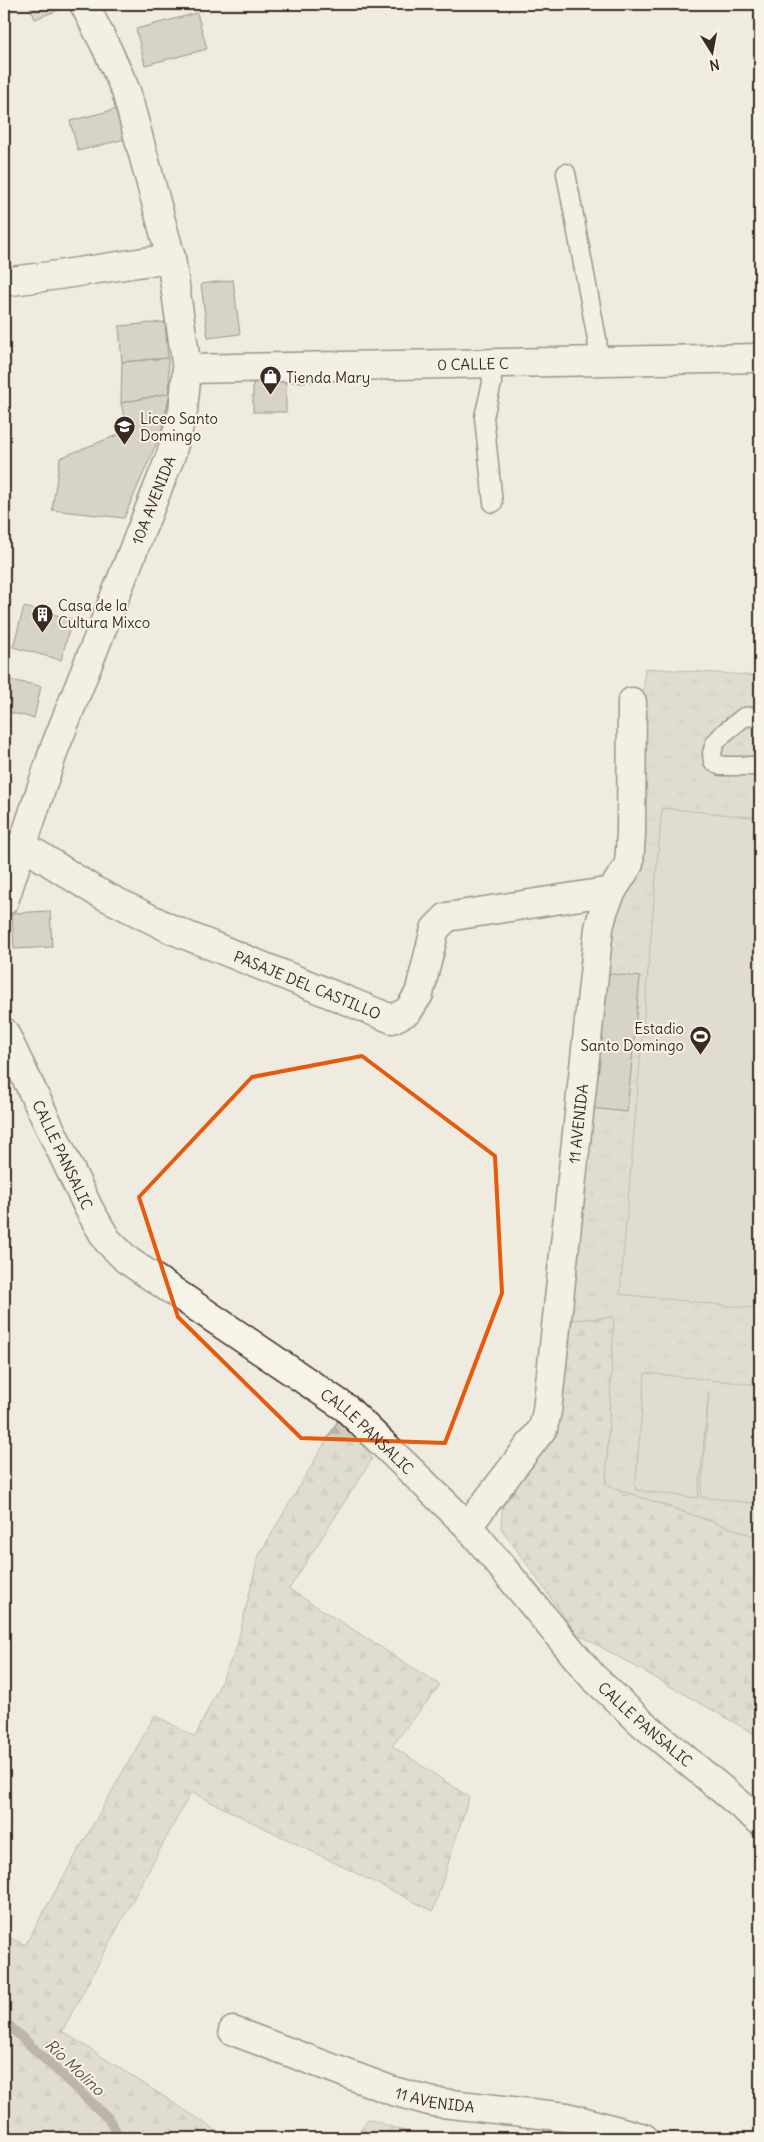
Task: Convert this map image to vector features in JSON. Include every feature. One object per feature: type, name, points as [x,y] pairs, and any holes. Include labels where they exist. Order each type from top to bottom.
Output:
[{"type":"street","name":"10A AVENIDA","points":[[4,901],[21,844],[55,747],[171,455],[183,411],[187,369],[171,258],[126,91],[84,4]]},
{"type":"street","points":[[4,282],[58,276],[171,258]]},
{"type":"street","name":"0 CALLE C","points":[[187,369],[760,358]]},
{"type":"street","name":"11 AVENIDA","points":[[468,1526],[543,1428],[548,1402],[599,928],[604,909],[612,891],[629,864],[632,702]]},
{"type":"street","name":"PASAJE DEL CASTILLO","points":[[21,844],[95,891],[170,929],[392,1019],[408,1011],[419,994],[435,930],[447,917],[612,891]]},
{"type":"street","name":"CALLE PANSALIC","points":[[4,1032],[89,1209],[107,1240],[127,1260],[346,1408],[468,1526],[592,1676],[642,1723],[760,1821]]},
{"type":"street","name":"11 AVENIDA","points":[[233,2031],[393,2091],[434,2102],[567,2117],[644,2138]]},
{"type":"lane","points":[[566,173],[597,339],[599,361]]},
{"type":"lane","points":[[491,364],[492,382],[484,417],[493,502]]},
{"type":"lane","points":[[760,716],[744,717],[724,733],[716,743],[712,753],[713,761],[721,766],[760,766]]},
{"type":"highlighted area","points":[[362,1056],[495,1156],[502,1293],[445,1443],[301,1438],[178,1317],[139,1197],[252,1077]]},
{"type":"green space","points":[[645,668],[760,676],[760,1538],[606,1485],[614,1317],[557,1321],[595,911],[635,853]]},
{"type":"green space","name":"Estadio Santo Domingo","points":[[662,808],[760,818],[760,1309],[620,1294]]},
{"type":"green space","points":[[615,1317],[606,1485],[760,1538],[760,1737],[576,1633],[501,1528],[503,1491],[534,1417],[557,1321]]},
{"type":"green space","points":[[645,1373],[760,1385],[760,1504],[701,1497],[709,1391],[698,1498],[635,1490]]},
{"type":"green space","points":[[343,1412],[372,1459],[289,1589],[440,1685],[392,1746],[469,1797],[433,1911],[191,1792],[62,2031],[228,2138],[4,2138],[4,1935],[25,1945],[155,1715],[195,1737],[236,1650],[258,1557]]},
{"type":"green space","points":[[368,2119],[426,2138],[354,2138]]},
{"type":"building","points":[[29,4],[69,4],[69,6],[35,19]]},
{"type":"building","points":[[197,13],[207,49],[145,65],[136,29]]},
{"type":"building","points":[[121,108],[129,138],[78,151],[70,121]]},
{"type":"building","points":[[233,280],[240,334],[208,338],[201,284]]},
{"type":"building","points":[[165,322],[168,358],[122,362],[119,326]]},
{"type":"building","points":[[168,358],[170,393],[121,403],[122,362]]},
{"type":"building","name":"Tienda Mary","points":[[253,381],[286,381],[286,412],[253,412]]},
{"type":"building","name":"Liceo Santo Domingo","points":[[170,393],[161,433],[124,518],[52,510],[60,458],[127,431],[121,403]]},
{"type":"building","name":"Casa de la Cultura Mixco","points":[[24,607],[72,619],[61,660],[13,647]]},
{"type":"building","points":[[4,679],[41,686],[34,718],[4,711]]},
{"type":"building","points":[[50,911],[52,947],[14,949],[12,913]]},
{"type":"building","points":[[604,973],[640,977],[627,1112],[590,1108]]},
{"type":"waterway","name":"Río Molino","points":[[4,2021],[108,2118],[120,2138]]},
{"type":"place","name":"Tienda Mary","points":[[270,396]]},
{"type":"place","name":"Liceo Santo Domingo","points":[[124,446]]},
{"type":"place","name":"Casa de la Cultura Mixco","points":[[42,633]]},
{"type":"place","name":"Estadio Santo Domingo","points":[[700,1056]]}]
